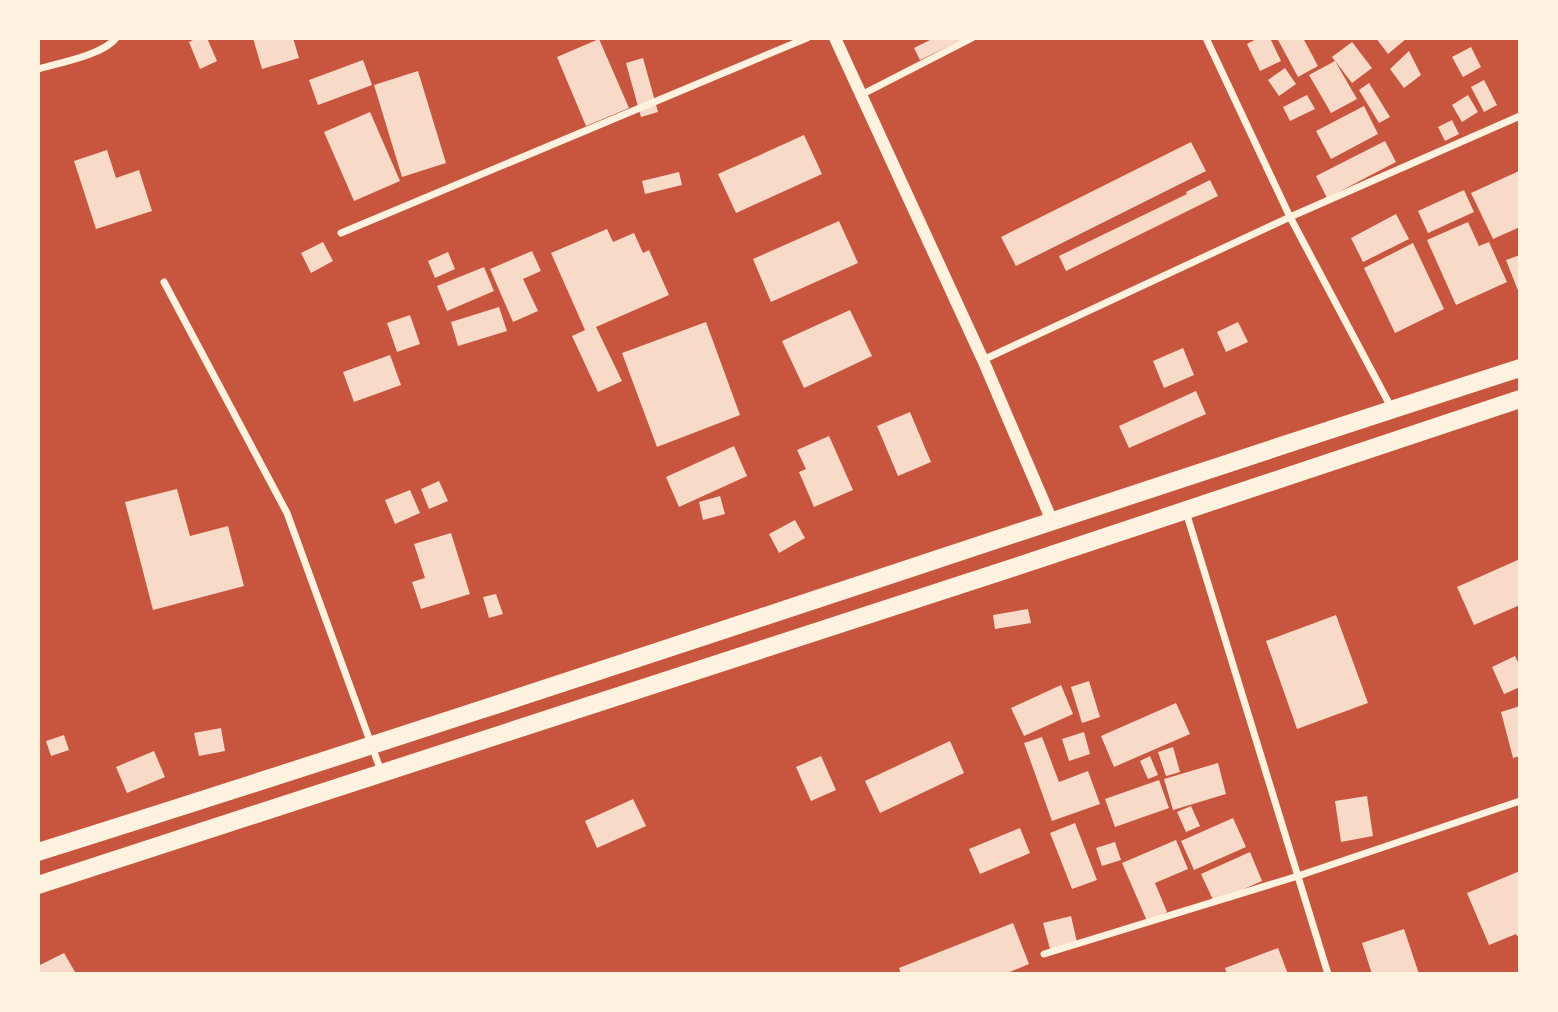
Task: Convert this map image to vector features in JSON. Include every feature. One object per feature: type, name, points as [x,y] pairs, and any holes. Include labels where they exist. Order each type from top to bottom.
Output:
[{"type":"main road","points":[[38,852],[373,746],[1520,368]]},
{"type":"main road","points":[[38,885],[383,775],[1520,399]]},
{"type":"street","points":[[38,69],[91,54],[113,43],[116,38]]},
{"type":"street","points":[[341,233],[807,38]]},
{"type":"street","points":[[835,38],[983,360],[1052,521]]},
{"type":"street","points":[[861,95],[972,38]]},
{"type":"street","points":[[1206,38],[1290,217],[1392,410]]},
{"type":"street","points":[[983,360],[1290,217],[1520,116]]},
{"type":"street","points":[[164,282],[287,513],[383,775]]},
{"type":"street","points":[[1186,511],[1328,974]]},
{"type":"street","points":[[1044,954],[1298,876],[1520,801]]},
{"type":"building","points":[[197,38],[207,38],[217,61],[200,69],[189,42]]},
{"type":"building","points":[[253,38],[293,38],[299,58],[262,69]]},
{"type":"building","points":[[934,38],[966,38],[920,60],[914,48]]},
{"type":"building","points":[[1258,38],[1270,38],[1281,61],[1260,71],[1247,44]]},
{"type":"building","points":[[1277,38],[1303,38],[1318,66],[1298,77]]},
{"type":"building","points":[[1376,38],[1407,38],[1388,54]]},
{"type":"building","points":[[599,39],[629,108],[586,126],[557,57]]},
{"type":"building","points":[[1352,42],[1372,68],[1352,83],[1332,57]]},
{"type":"building","points":[[1471,47],[1481,67],[1463,77],[1452,57]]},
{"type":"building","points":[[1409,51],[1421,75],[1404,88],[1390,69]]},
{"type":"building","points":[[643,58],[658,112],[641,117],[626,63]]},
{"type":"building","points":[[363,60],[372,85],[318,105],[309,80]]},
{"type":"building","points":[[1335,61],[1357,99],[1331,113],[1309,75]]},
{"type":"building","points":[[1285,68],[1296,84],[1279,96],[1268,80]]},
{"type":"building","points":[[418,71],[446,163],[402,177],[374,85]]},
{"type":"building","points":[[1484,80],[1497,105],[1484,112],[1471,87]]},
{"type":"building","points":[[1369,83],[1390,117],[1379,123],[1359,90]]},
{"type":"building","points":[[1307,95],[1315,109],[1290,121],[1283,107]]},
{"type":"building","points":[[1468,95],[1478,112],[1462,122],[1452,105]]},
{"type":"building","points":[[1364,106],[1378,134],[1331,159],[1316,131]]},
{"type":"building","points":[[370,112],[400,181],[354,201],[324,132]]},
{"type":"building","points":[[1452,120],[1459,134],[1445,141],[1438,127]]},
{"type":"building","points":[[804,135],[822,174],[736,213],[718,174]]},
{"type":"building","points":[[1385,141],[1396,162],[1327,198],[1316,176]]},
{"type":"building","points":[[1191,142],[1206,171],[1016,266],[1001,237]]},
{"type":"building","points":[[107,150],[116,178],[139,170],[152,211],[96,229],[74,161]]},
{"type":"building","points":[[1519,171],[1520,227],[1493,239],[1471,193]]},
{"type":"building","points":[[679,172],[682,185],[645,194],[642,181]]},
{"type":"building","points":[[1210,180],[1218,196],[1066,271],[1059,256],[1187,194],[1186,192]]},
{"type":"building","points":[[1464,190],[1474,212],[1428,233],[1418,211]]},
{"type":"building","points":[[1396,214],[1409,239],[1363,262],[1351,238]]},
{"type":"building","points":[[839,221],[858,263],[771,302],[753,259]]},
{"type":"building","points":[[1468,222],[1479,246],[1489,242],[1507,282],[1456,305],[1427,240]]},
{"type":"building","points":[[607,229],[613,242],[634,233],[643,253],[649,250],[669,295],[596,327],[622,381],[598,392],[572,336],[585,330],[551,253]]},
{"type":"building","points":[[323,242],[333,261],[311,273],[301,253]]},
{"type":"building","points":[[1413,243],[1444,309],[1395,333],[1364,268]]},
{"type":"building","points":[[532,251],[541,271],[523,279],[538,311],[513,322],[490,269]]},
{"type":"building","points":[[448,252],[455,269],[435,278],[428,261]]},
{"type":"building","points":[[1520,255],[1520,293],[1519,293],[1506,260]]},
{"type":"building","points":[[484,267],[494,291],[447,311],[437,286]]},
{"type":"building","points":[[499,307],[507,331],[458,346],[451,322]]},
{"type":"building","points":[[850,310],[872,356],[804,388],[782,341]]},
{"type":"building","points":[[410,315],[420,344],[397,352],[387,323]]},
{"type":"building","points":[[706,322],[740,415],[657,447],[622,353]]},
{"type":"building","points":[[1238,322],[1248,342],[1226,352],[1217,332]]},
{"type":"building","points":[[1183,348],[1194,375],[1164,388],[1153,361]]},
{"type":"building","points":[[390,355],[401,385],[354,402],[343,372]]},
{"type":"building","points":[[1196,391],[1206,414],[1129,448],[1119,426]]},
{"type":"building","points":[[910,412],[931,462],[898,476],[877,426]]},
{"type":"building","points":[[829,436],[853,490],[814,507],[799,472],[806,469],[797,450]]},
{"type":"building","points":[[734,446],[747,476],[679,507],[666,477]]},
{"type":"building","points":[[439,481],[448,501],[429,509],[421,489]]},
{"type":"building","points":[[177,489],[190,536],[228,526],[244,586],[153,610],[125,502]]},
{"type":"building","points":[[410,490],[420,513],[395,524],[385,500]]},
{"type":"building","points":[[720,496],[725,514],[703,520],[699,502]]},
{"type":"building","points":[[795,520],[805,538],[779,553],[769,534]]},
{"type":"building","points":[[451,533],[470,594],[421,609],[412,582],[425,578],[414,544]]},
{"type":"building","points":[[1520,559],[1520,605],[1474,625],[1457,587]]},
{"type":"building","points":[[496,594],[503,614],[489,618],[483,597]]},
{"type":"building","points":[[1028,609],[1031,623],[995,629],[993,615]]},
{"type":"building","points":[[1336,615],[1368,703],[1297,729],[1266,641]]},
{"type":"building","points":[[1515,656],[1520,666],[1520,687],[1504,694],[1492,667]]},
{"type":"building","points":[[1089,681],[1100,717],[1082,723],[1071,687]]},
{"type":"building","points":[[1061,685],[1073,714],[1024,736],[1011,708]]},
{"type":"building","points":[[1176,703],[1190,734],[1114,767],[1101,736]]},
{"type":"building","points":[[1520,706],[1520,756],[1513,758],[1501,712]]},
{"type":"building","points":[[221,728],[225,751],[199,756],[194,733]]},
{"type":"building","points":[[1084,732],[1090,754],[1069,761],[1062,739]]},
{"type":"building","points":[[64,735],[69,750],[51,756],[46,741]]},
{"type":"building","points":[[1042,737],[1059,782],[1088,771],[1100,804],[1052,821],[1024,743]]},
{"type":"building","points":[[950,741],[964,773],[880,813],[865,781]]},
{"type":"building","points":[[1173,747],[1180,772],[1166,776],[1158,752]]},
{"type":"building","points":[[154,751],[165,777],[127,793],[116,767]]},
{"type":"building","points":[[821,756],[836,790],[811,801],[796,767]]},
{"type":"building","points":[[1150,756],[1158,775],[1148,779],[1140,761]]},
{"type":"building","points":[[1218,763],[1226,794],[1173,810],[1164,779]]},
{"type":"building","points":[[1159,780],[1169,808],[1115,827],[1105,799]]},
{"type":"building","points":[[1367,796],[1373,836],[1341,842],[1335,801]]},
{"type":"building","points":[[633,799],[646,826],[597,848],[585,821]]},
{"type":"building","points":[[1191,806],[1200,826],[1186,832],[1177,812]]},
{"type":"building","points":[[1233,818],[1246,847],[1194,870],[1181,841]]},
{"type":"building","points":[[1075,823],[1097,880],[1072,889],[1050,833]]},
{"type":"building","points":[[1020,828],[1030,853],[980,874],[969,849]]},
{"type":"building","points":[[1176,840],[1188,869],[1155,883],[1167,912],[1147,921],[1122,863]]},
{"type":"building","points":[[1115,842],[1121,860],[1102,866],[1096,848]]},
{"type":"building","points":[[1250,852],[1262,881],[1214,902],[1201,874]]},
{"type":"building","points":[[1520,871],[1520,935],[1516,934],[1489,945],[1467,893]]},
{"type":"building","points":[[1071,916],[1077,942],[1050,949],[1043,923]]},
{"type":"building","points":[[1013,923],[1029,964],[1005,974],[901,974],[899,968]]},
{"type":"building","points":[[1404,929],[1419,974],[1372,974],[1362,943]]},
{"type":"building","points":[[1278,948],[1288,974],[1227,974],[1225,968]]},
{"type":"building","points":[[64,953],[75,972],[41,974],[38,966]]}]
